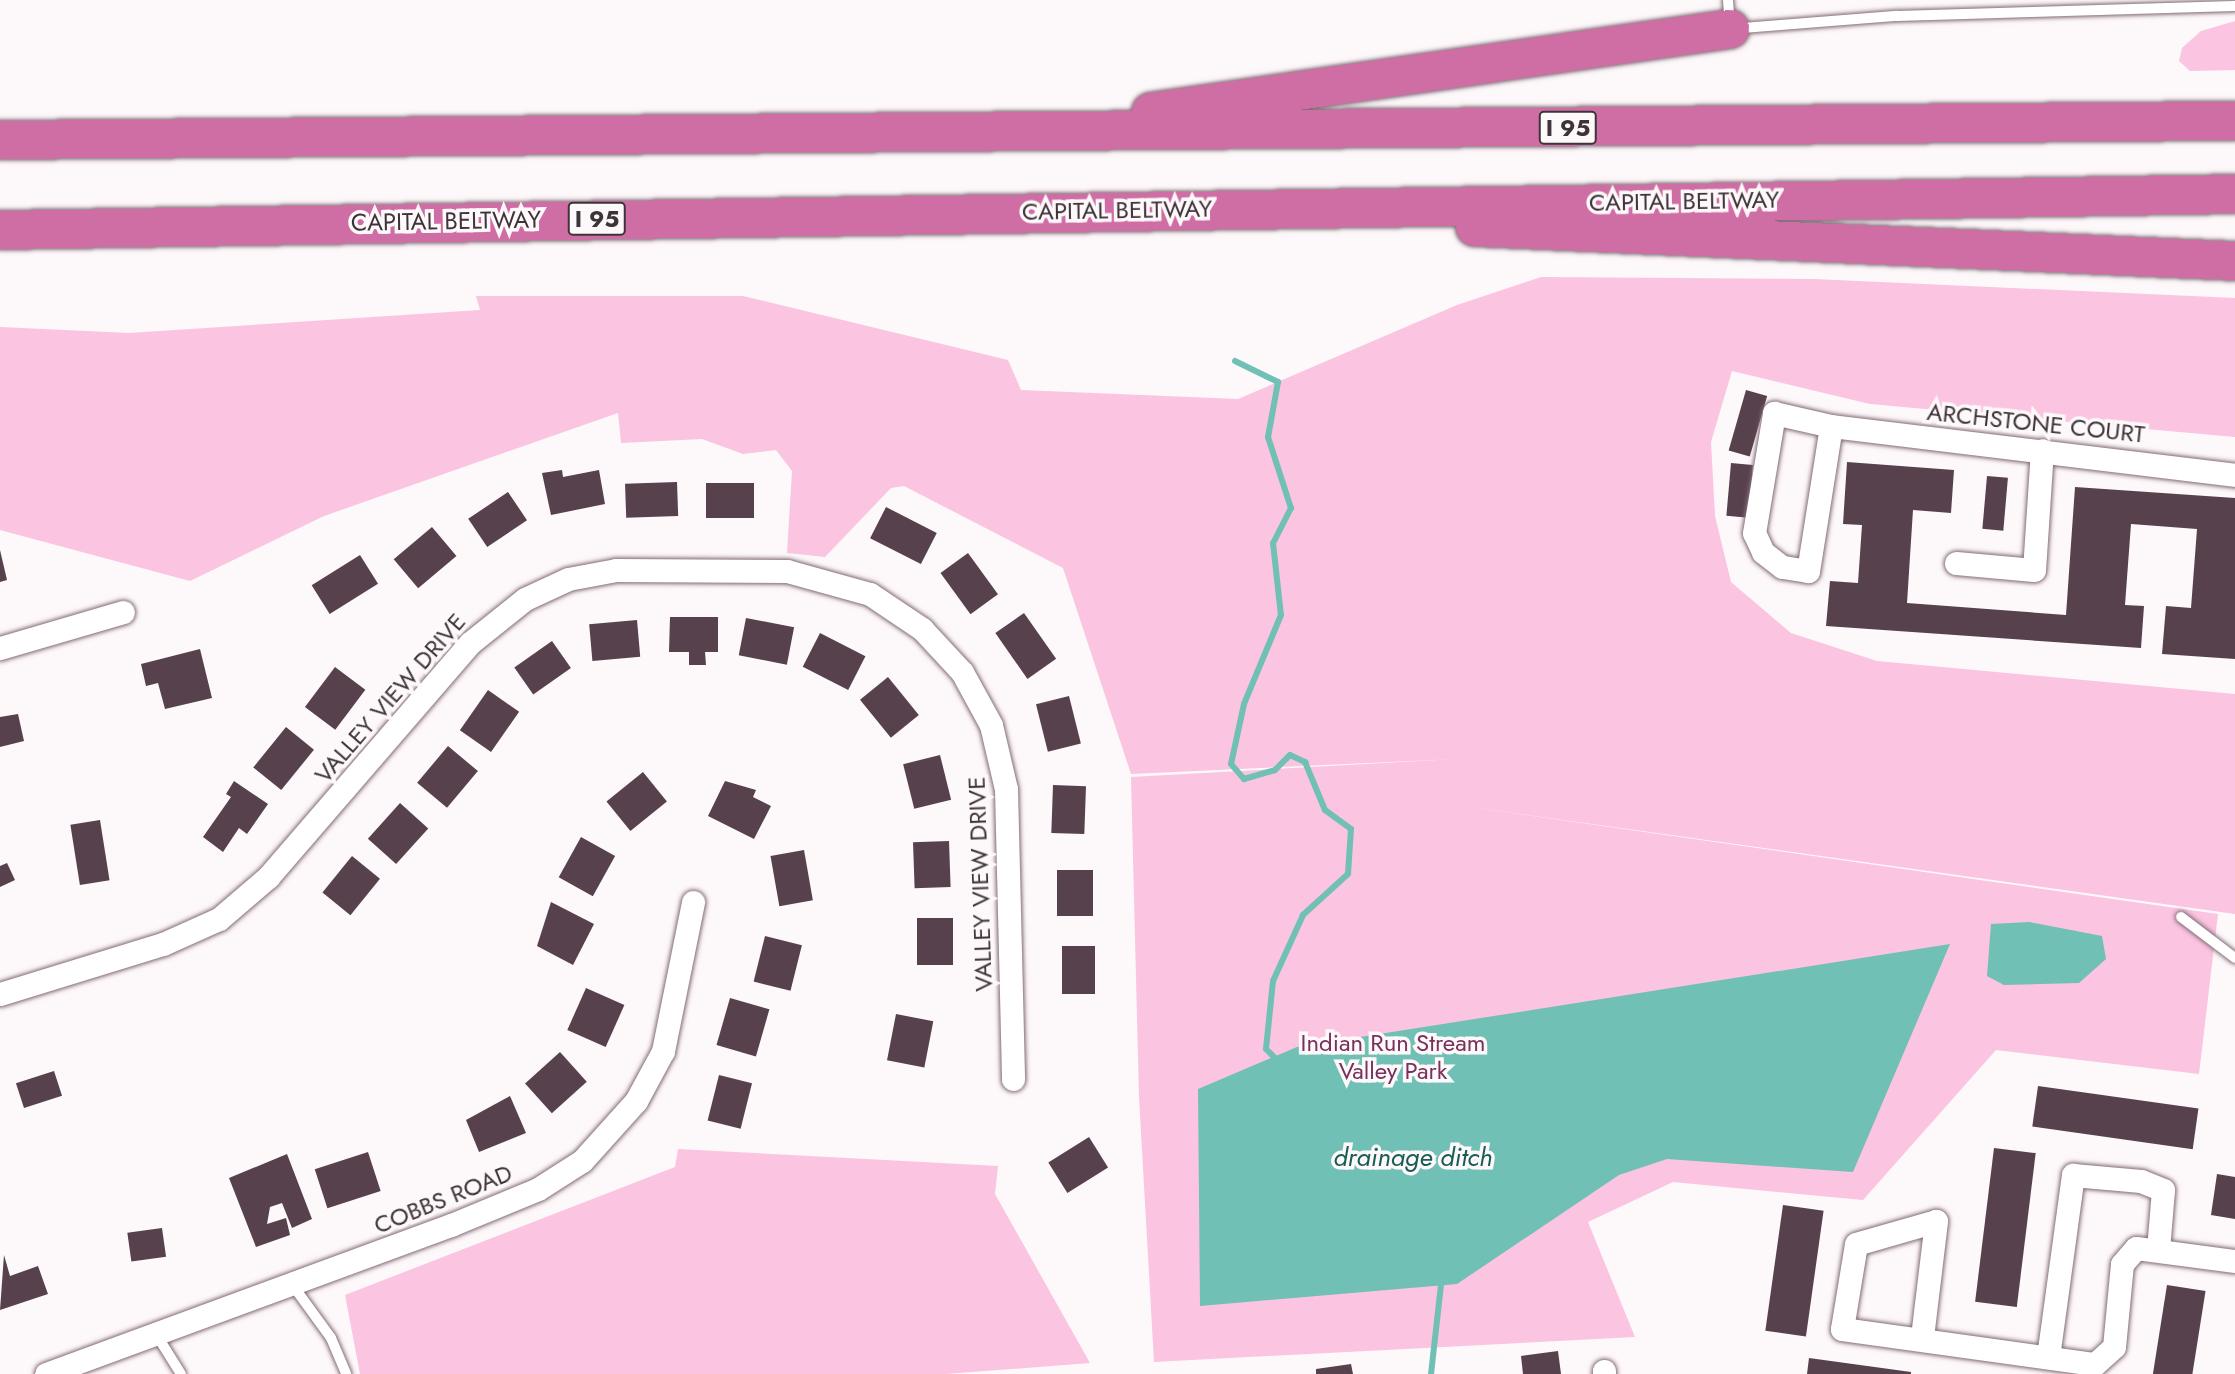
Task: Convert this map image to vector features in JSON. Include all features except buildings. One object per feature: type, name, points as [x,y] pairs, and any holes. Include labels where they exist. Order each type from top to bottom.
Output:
[{"type":"highway","points":[[902,137],[1276,97],[1729,15]]},
{"type":"highway","name":"I 95","points":[[0,141],[902,137],[2235,121]]},
{"type":"highway","name":"CAPITAL BELTWAY","points":[[0,230],[2235,194]]},
{"type":"highway","points":[[1194,209],[1676,240],[2235,261]]},
{"type":"street","name":"ARCHSTONE COURT","points":[[1831,426],[1808,571],[1782,567],[1763,552],[1754,533],[1774,413],[1831,426],[2235,475]]},
{"type":"street","points":[[1956,563],[2034,570],[2042,450]]},
{"type":"street","name":"VALLEY VIEW DRIVE","points":[[0,994],[163,944],[219,919],[268,877],[470,643],[524,599],[568,579],[616,570],[787,570],[870,594],[922,628],[962,672],[991,725],[1006,789],[1013,1079]]},
{"type":"street","points":[[0,648],[123,612]]},
{"type":"street","name":"COBBS ROAD","points":[[46,1374],[294,1287],[538,1189],[603,1142],[636,1101],[663,1051],[693,902]]},
{"type":"street","points":[[2048,1357],[2073,1175],[2141,1181],[2163,1190],[2158,1249]]},
{"type":"street","points":[[1922,1337],[1937,1221],[1856,1244],[1842,1329],[1922,1337],[2095,1364],[2107,1359],[2122,1264],[2136,1248],[2235,1261]]},
{"type":"lane","points":[[1729,15],[1897,16],[2235,6]]},
{"type":"lane","points":[[2181,917],[2235,958]]},
{"type":"lane","points":[[294,1287],[331,1338],[346,1374]]},
{"type":"lane","points":[[156,1334],[181,1374]]},
{"type":"green space","points":[[2235,21],[2235,70],[2190,71],[2179,61],[2182,48],[2201,31]]},
{"type":"green space","name":"Indian Run Stream Valley Park","points":[[1541,277],[1814,279],[2235,298],[2235,437],[1870,404],[1732,371],[1711,442],[1715,516],[1731,582],[1791,633],[1877,661],[2235,694],[2235,914],[1449,804],[2218,914],[2199,1074],[1996,1050],[1863,1200],[1673,1182],[1588,1222],[1635,1337],[1154,1362],[1139,1097],[1131,777],[1456,759],[1131,774],[1063,568],[904,486],[891,488],[825,557],[787,553],[792,471],[776,450],[743,454],[702,439],[621,443],[618,413],[324,516],[190,581],[0,530],[0,327],[129,333],[480,310],[476,296],[743,296],[1008,360],[1021,390],[1238,399],[1457,305]]},
{"type":"green space","points":[[678,1149],[998,1166],[995,1194],[1090,1363],[946,1374],[360,1374],[345,1295],[675,1167]]},
{"type":"water","points":[[2029,922],[2102,936],[2106,959],[2079,983],[2004,985],[1987,976],[1991,924]]},
{"type":"water","name":"drainage ditch","points":[[1950,944],[1853,1172],[1667,1159],[1619,1175],[1457,1284],[1200,1306],[1198,1089],[1297,1047]]},
{"type":"waterway","points":[[1235,361],[1278,382],[1268,437],[1291,508],[1273,543],[1281,615],[1244,704],[1231,764],[1244,779],[1275,770],[1290,755],[1305,762],[1325,810],[1351,829],[1348,874],[1303,915],[1273,981],[1266,1049],[1279,1062]]},
{"type":"waterway","points":[[1431,1374],[1442,1276]]}]
